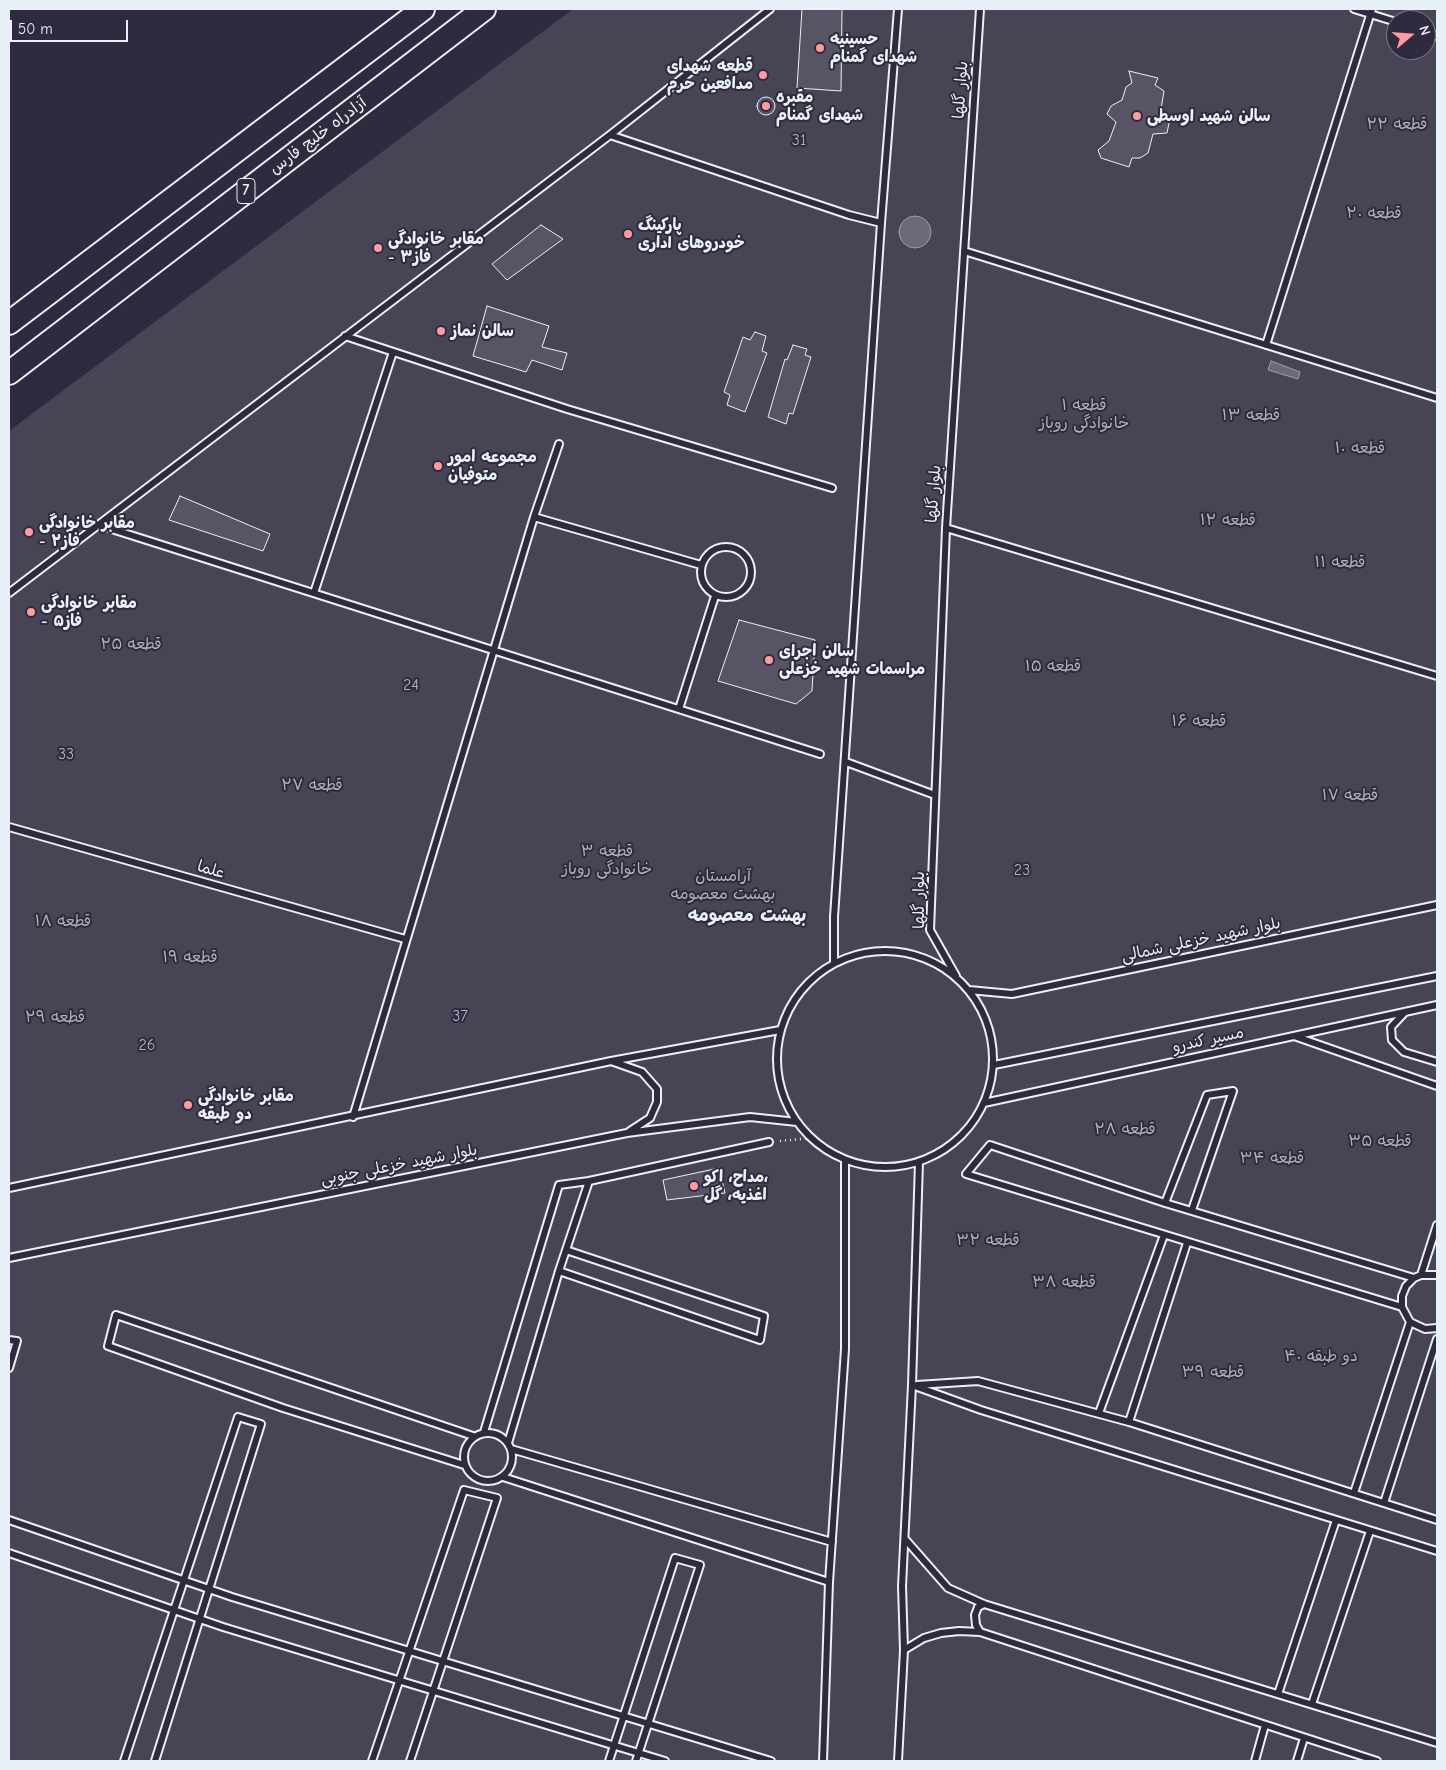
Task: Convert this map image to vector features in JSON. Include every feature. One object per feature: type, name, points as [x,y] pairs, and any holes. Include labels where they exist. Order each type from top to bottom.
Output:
[{"type":"highway","name":"7","points":[[9,323],[423,9]]},
{"type":"highway","name":"آزادراه خلیج فارس","points":[[9,373],[484,9]]},
{"type":"lane","points":[[9,593],[610,135],[770,9]]},
{"type":"lane","points":[[834,962],[834,917],[881,223],[898,9]]},
{"type":"lane","name":"بلوار گلها","points":[[956,976],[930,930],[946,528],[980,9]]},
{"type":"lane","points":[[1354,9],[1371,11],[1386,18]]},
{"type":"lane","points":[[1266,345],[1371,11]]},
{"type":"lane","points":[[610,135],[840,212],[881,223]]},
{"type":"lane","points":[[964,251],[1437,398]]},
{"type":"lane","points":[[345,336],[567,409],[832,488]]},
{"type":"lane","points":[[314,593],[393,352]]},
{"type":"lane","points":[[353,1117],[493,650],[534,517],[559,444]]},
{"type":"lane","points":[[534,517],[701,565]]},
{"type":"lane","points":[[99,525],[820,754]]},
{"type":"lane","points":[[946,528],[1437,676]]},
{"type":"lane","points":[[726,546],[741,552],[750,566],[751,574],[745,589],[730,598],[715,596],[706,589],[702,582],[701,565],[710,551],[726,546]]},
{"type":"lane","points":[[679,709],[715,596]]},
{"type":"lane","points":[[846,762],[935,795]]},
{"type":"lane","name":"علما","points":[[9,828],[405,940]]},
{"type":"lane","name":"بلوار شهید خزعلی شمالی","points":[[969,990],[1012,994],[1437,905]]},
{"type":"lane","points":[[876,950],[918,954],[956,976],[969,990],[986,1021],[992,1038],[994,1065],[984,1102],[976,1119],[951,1145],[919,1162],[894,1167],[869,1166],[845,1160],[811,1138],[797,1122],[782,1094],[776,1062],[780,1030],[792,1003],[810,979],[834,962],[876,950]]},
{"type":"lane","points":[[994,1065],[1437,976]]},
{"type":"lane","name":"مسیر کندرو","points":[[984,1102],[1437,1005]]},
{"type":"lane","points":[[1405,1012],[1391,1027],[1392,1040],[1404,1052],[1437,1062]]},
{"type":"lane","points":[[9,1188],[353,1117],[611,1061],[780,1030]]},
{"type":"lane","points":[[1292,1035],[1437,1086]]},
{"type":"lane","points":[[611,1061],[642,1072],[657,1089],[657,1102],[650,1118],[627,1133]]},
{"type":"lane","points":[[1165,1203],[1208,1096],[1233,1091],[1192,1210]]},
{"type":"lane","name":"بلوار شهید خزعلی جنوبی","points":[[9,1258],[627,1133],[750,1117],[797,1122]]},
{"type":"lane","points":[[484,1432],[559,1185],[589,1181],[769,1142]]},
{"type":"lane","points":[[1402,1307],[1187,1243],[966,1174],[990,1145],[1165,1203],[1417,1276],[1437,1275]]},
{"type":"lane","points":[[824,1761],[829,1582],[845,1350],[845,1160]]},
{"type":"lane","points":[[898,1761],[904,1650],[902,1586],[912,1385],[919,1162]]},
{"type":"lane","points":[[503,1477],[512,1464],[510,1446],[559,1271],[589,1181]]},
{"type":"lane","points":[[1437,1225],[1417,1276],[1404,1291],[1402,1307],[1410,1322],[1425,1330],[1437,1328]]},
{"type":"lane","points":[[1099,1413],[1164,1235]]},
{"type":"lane","points":[[1128,1422],[1187,1243]]},
{"type":"lane","points":[[559,1271],[760,1340],[764,1316],[566,1250]]},
{"type":"lane","points":[[473,1436],[116,1315],[108,1346],[283,1408],[464,1465],[473,1477],[488,1482],[503,1477],[829,1582]]},
{"type":"lane","points":[[1354,1493],[1410,1322]]},
{"type":"lane","points":[[1384,1503],[1437,1339]]},
{"type":"lane","points":[[9,1340],[17,1341],[9,1368]]},
{"type":"lane","points":[[912,1385],[978,1382],[1099,1413],[1437,1520]]},
{"type":"lane","points":[[912,1385],[981,1410],[1437,1551]]},
{"type":"lane","points":[[124,1761],[238,1417],[261,1424],[155,1761]]},
{"type":"lane","points":[[464,1465],[464,1449],[473,1436],[484,1432],[502,1436],[510,1446],[832,1542]]},
{"type":"lane","points":[[372,1761],[464,1490],[496,1498],[410,1761]]},
{"type":"lane","points":[[9,1520],[209,1589],[771,1761]]},
{"type":"lane","points":[[1278,1694],[1336,1520]]},
{"type":"lane","points":[[1312,1704],[1370,1530]]},
{"type":"lane","points":[[904,1539],[948,1588],[984,1604],[1437,1743]]},
{"type":"lane","points":[[9,1553],[200,1619],[665,1761]]},
{"type":"lane","points":[[609,1761],[675,1558],[700,1565],[636,1761]]},
{"type":"lane","points":[[980,1632],[976,1625],[975,1614],[978,1607],[984,1604]]},
{"type":"lane","points":[[904,1650],[924,1638],[941,1632],[980,1632],[1377,1761]]},
{"type":"lane","points":[[1255,1761],[1265,1725]]},
{"type":"lane","points":[[1297,1761],[1304,1738]]},
{"type":"path","points":[[769,1142],[811,1138]]},
{"type":"green space","name":"آرامستان بهشت معصومه","points":[[573,9],[1437,9],[1437,1761],[9,1761],[9,431]]},
{"type":"water","points":[[915,216],[921,217],[926,221],[930,226],[930,238],[926,243],[921,247],[915,248],[909,247],[904,243],[900,238],[899,232],[900,226],[904,221],[909,217]]},
{"type":"water","points":[[1271,361],[1300,372],[1298,379],[1268,370]]},
{"type":"building","name":"حسینیه شهدای گمنام","points":[[802,9],[842,9],[841,91],[797,88]]},
{"type":"building","name":"سالن شهید اوسطی","points":[[1129,71],[1158,78],[1155,85],[1164,91],[1160,115],[1170,118],[1167,133],[1153,134],[1148,153],[1140,158],[1132,158],[1129,167],[1101,158],[1098,150],[1109,141],[1116,122],[1107,114],[1111,106],[1122,100],[1126,87],[1132,83]]},
{"type":"building","name":"مقبره شهدای گمنام","points":[[762,97],[770,97],[775,102],[773,113],[762,115],[757,110],[757,102]]},
{"type":"building","points":[[541,225],[563,239],[507,280],[492,264]]},
{"type":"building","points":[[487,306],[549,326],[542,347],[567,353],[562,370],[532,360],[526,372],[473,356]]},
{"type":"building","points":[[755,332],[766,336],[762,351],[767,353],[745,412],[727,405],[730,395],[724,392],[743,337],[750,340]]},
{"type":"building","points":[[793,345],[807,349],[805,355],[811,357],[793,414],[789,413],[786,424],[768,417],[785,359],[787,360]]},
{"type":"building","points":[[180,496],[270,534],[263,551],[169,520]]},
{"type":"building","name":"سالن اجرای مراسمات شهید خزعلی","points":[[739,620],[815,640],[812,691],[796,704],[718,681]]},
{"type":"building","name":"مداح، اکو، اغذیه، گل","points":[[719,1168],[725,1193],[667,1200],[663,1180]]},
{"type":"place","name":"حسینیه شهدای گمنام","points":[[820,48]]},
{"type":"place","name":"قطعه شهدای مدافعین حرم","points":[[763,75]]},
{"type":"place","name":"مقبره شهدای گمنام","points":[[766,106]]},
{"type":"place","name":"سالن شهید اوسطی","points":[[1137,116]]},
{"type":"place","name":"پارکینگ خودروهای اداری","points":[[628,234]]},
{"type":"place","name":"مقابر خانوادگی - فاز۳","points":[[378,248]]},
{"type":"place","name":"سالن نماز","points":[[441,331]]},
{"type":"place","name":"مجموعه امور متوفیان","points":[[438,466]]},
{"type":"place","name":"مقابر خانوادگی - فاز۲","points":[[29,532]]},
{"type":"place","name":"مقابر خانوادگی - فاز۵","points":[[31,612]]},
{"type":"place","name":"سالن اجرای مراسمات شهید خزعلی","points":[[769,660]]},
{"type":"place","name":"مقابر خانوادگی دو طبقه","points":[[188,1105]]},
{"type":"place","name":"مداح، اکو، اغذیه، گل","points":[[694,1186]]},
{"type":"district","name":"بهشت معصومه","points":[[747,916]]},
{"type":"park label","name":"قطعه ۲۲","points":[[1397,124]]},
{"type":"park label","name":"31","points":[[799,140]]},
{"type":"park label","name":"قطعه ۲۰","points":[[1374,213]]},
{"type":"park label","name":"قطعه ۱ خانوادگی روباز","points":[[1084,414]]},
{"type":"park label","name":"قطعه ۱۳","points":[[1251,415]]},
{"type":"park label","name":"قطعه ۱۰","points":[[1360,448]]},
{"type":"park label","name":"قطعه ۱۲","points":[[1228,520]]},
{"type":"park label","name":"قطعه ۱۱","points":[[1340,562]]},
{"type":"park label","name":"قطعه ۲۵","points":[[131,644]]},
{"type":"park label","name":"قطعه ۱۵","points":[[1053,666]]},
{"type":"park label","name":"24","points":[[411,685]]},
{"type":"park label","name":"قطعه ۱۶","points":[[1199,721]]},
{"type":"park label","name":"33","points":[[66,754]]},
{"type":"park label","name":"قطعه ۲۷","points":[[312,785]]},
{"type":"park label","name":"قطعه ۱۷","points":[[1350,795]]},
{"type":"park label","name":"قطعه ۳ خانوادگی روباز","points":[[607,860]]},
{"type":"park label","name":"23","points":[[1022,870]]},
{"type":"park label","name":"قطعه ۱۸","points":[[63,921]]},
{"type":"park label","name":"قطعه ۱۹","points":[[190,957]]},
{"type":"park label","name":"37","points":[[460,1016]]},
{"type":"park label","name":"قطعه ۲۹","points":[[55,1017]]},
{"type":"park label","name":"26","points":[[147,1045]]},
{"type":"park label","name":"قطعه ۲۸","points":[[1125,1129]]},
{"type":"park label","name":"قطعه ۳۵","points":[[1380,1141]]},
{"type":"park label","name":"قطعه ۳۴","points":[[1272,1158]]},
{"type":"park label","name":"قطعه ۳۲","points":[[988,1240]]},
{"type":"park label","name":"قطعه ۳۸","points":[[1064,1282]]},
{"type":"park label","name":"۴۰ دو طبقه","points":[[1321,1356]]},
{"type":"park label","name":"قطعه ۳۹","points":[[1213,1372]]}]
